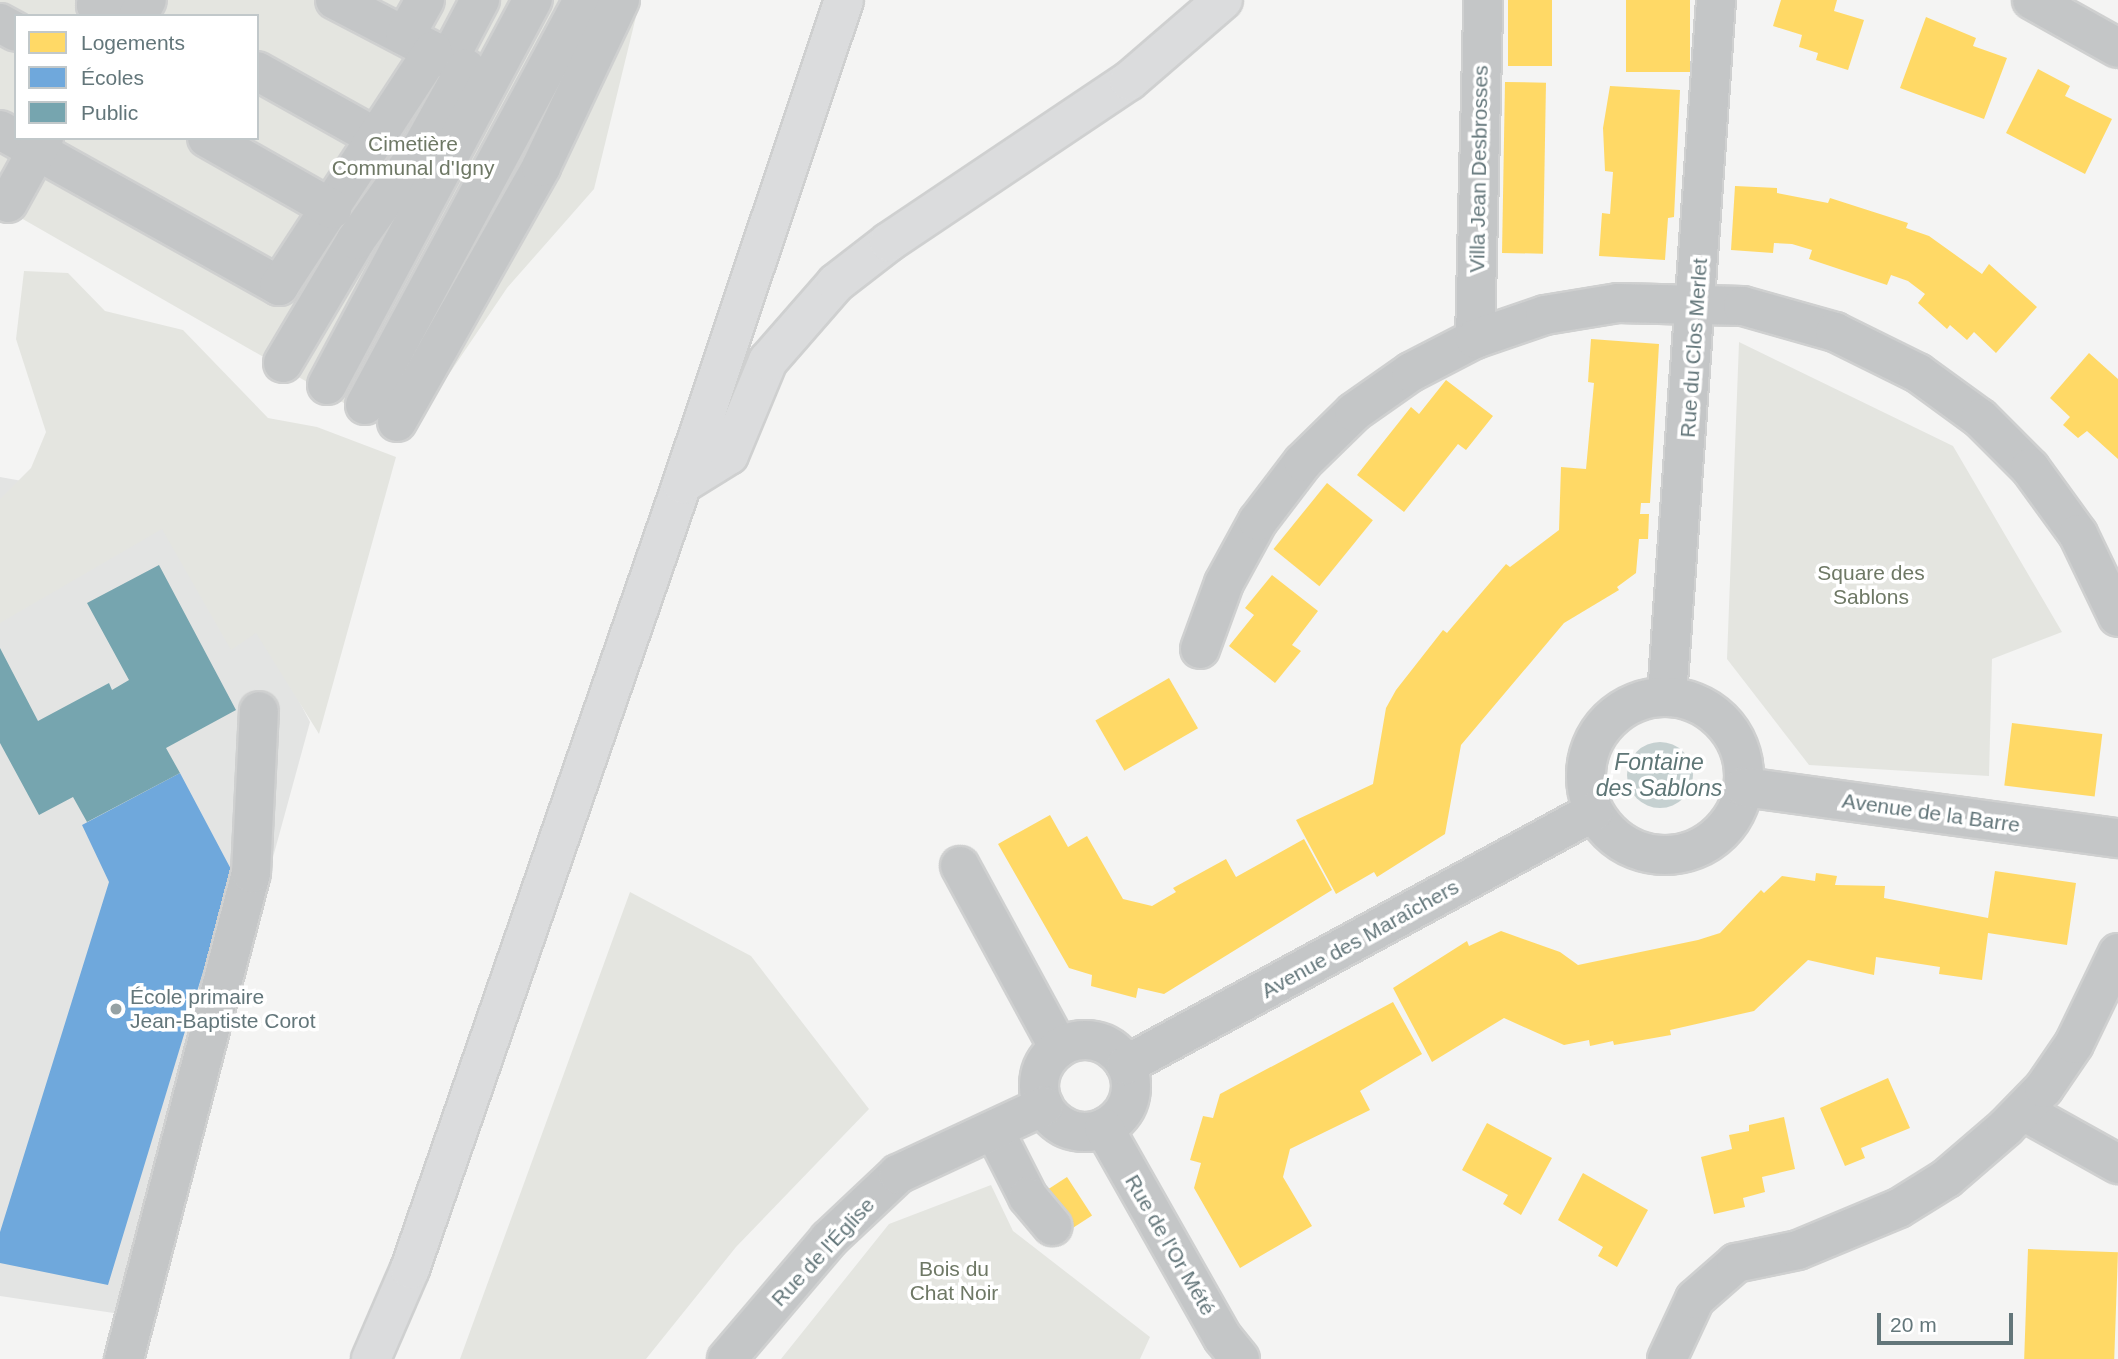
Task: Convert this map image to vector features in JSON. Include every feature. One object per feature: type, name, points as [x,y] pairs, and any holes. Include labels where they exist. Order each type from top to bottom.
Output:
[{"type":"main road","points":[[371,1359],[410,1269],[682,484],[844,0]]},
{"type":"main road","points":[[682,484],[729,455],[768,361],[836,283],[889,242],[1129,81],[1223,0]]},
{"type":"street","points":[[99,0],[96,5],[134,12]]},
{"type":"street","points":[[335,0],[373,9],[449,59],[564,121]]},
{"type":"street","points":[[283,363],[356,240],[422,147],[449,59],[425,0]]},
{"type":"street","points":[[327,386],[449,59],[480,0]]},
{"type":"street","points":[[8,203],[41,145],[279,286],[377,138],[449,59],[533,0]]},
{"type":"street","points":[[583,0],[528,102],[381,414],[564,121],[620,0]]},
{"type":"street","name":"Villa Jean Desbrosses","points":[[1475,339],[1483,0]]},
{"type":"street","name":"Rue du Clos Merlet","points":[[1667,696],[1698,302],[1716,0]]},
{"type":"street","points":[[2032,0],[2118,48]]},
{"type":"street","points":[[259,72],[377,138]]},
{"type":"street","points":[[210,140],[332,209]]},
{"type":"street","points":[[1200,649],[1224,583],[1258,521],[1303,462],[1354,412],[1412,372],[1475,339],[1545,315],[1618,303],[1698,302],[1743,306],[1835,332],[1919,373],[1980,418],[2030,468],[2078,534],[2118,617]]},
{"type":"street","points":[[1667,696],[1710,710],[1727,726],[1738,745],[1744,787],[1736,811],[1722,832],[1702,847],[1677,855],[1652,855],[1629,847],[1608,832],[1593,812],[1586,791],[1585,768],[1591,745],[1603,725],[1621,709],[1667,696]]},
{"type":"street","points":[[124,1359],[251,873],[259,711]]},
{"type":"street","name":"Avenue de la Barre","points":[[1744,787],[2118,838]]},
{"type":"street","name":"Avenue des Maraîchers","points":[[1126,1065],[1593,812]]},
{"type":"street","points":[[960,866],[1059,1048]]},
{"type":"street","points":[[1667,1359],[1695,1299],[1736,1263],[1798,1250],[1899,1208],[1947,1178],[2023,1111],[2074,1044],[2118,953]]},
{"type":"street","points":[[1085,1039],[1103,1043],[1126,1065],[1132,1087],[1128,1105],[1118,1120],[1104,1128],[1084,1133],[1066,1129],[1044,1106],[1038,1085],[1042,1067],[1059,1048],[1085,1039]]},
{"type":"street","name":"Rue de l'Église","points":[[727,1359],[829,1239],[898,1174],[1044,1106]]},
{"type":"street","points":[[2023,1111],[2118,1164]]},
{"type":"street","name":"Rue de l'Or Mété","points":[[1104,1128],[1223,1338],[1240,1359]]},
{"type":"street","points":[[994,1130],[1028,1197],[1052,1226]]},
{"type":"shaded area","name":"École primaire Jean-Baptiste Corot","points":[[0,477],[200,513],[310,722],[147,1318],[0,1296]]},
{"type":"green space","name":"Cimetière Communal d'Igny","points":[[0,0],[640,0],[594,189],[507,288],[414,426],[398,434],[0,206]]},
{"type":"green space","points":[[24,271],[68,273],[105,311],[183,330],[268,418],[317,427],[396,457],[319,734],[256,633],[231,650],[162,529],[0,623],[0,499],[31,468],[46,432],[16,339]]},
{"type":"green space","name":"Square des Sablons","points":[[1739,342],[1953,446],[2062,632],[1992,659],[1989,776],[1809,765],[1727,659]]},
{"type":"green space","points":[[630,892],[751,956],[869,1109],[736,1247],[646,1359],[460,1359]]},
{"type":"green space","name":"Bois du Chat Noir","points":[[991,1185],[1013,1231],[1150,1337],[1140,1359],[781,1359],[889,1224]]},
{"type":"water","name":"Fontaine des Sablons","points":[[1654,742],[1666,742],[1678,747],[1688,757],[1693,775],[1691,788],[1678,803],[1666,808],[1654,808],[1642,803],[1632,793],[1627,781],[1627,769],[1632,757],[1642,747]]},
{"type":"building: Logements","points":[[1508,0],[1552,0],[1552,66],[1508,66]]},
{"type":"building: Logements","points":[[1626,0],[1690,0],[1690,72],[1626,72]]},
{"type":"building: Logements","points":[[1781,0],[1837,0],[1834,11],[1864,20],[1848,70],[1816,60],[1818,53],[1799,47],[1802,35],[1773,26]]},
{"type":"building: Logements","points":[[1926,17],[1976,38],[1973,46],[2007,58],[1984,119],[1900,88]]},
{"type":"building: Logements","points":[[2038,69],[2070,86],[2065,96],[2112,119],[2085,174],[2006,133]]},
{"type":"building: Logements","points":[[1505,82],[1546,83],[1543,254],[1502,253]]},
{"type":"building: Logements","points":[[1610,86],[1680,90],[1674,217],[1668,218],[1665,260],[1599,256],[1602,213],[1610,214],[1613,172],[1605,171],[1603,128]]},
{"type":"building: Logements","points":[[1735,186],[1777,188],[1777,193],[1828,203],[1830,198],[1908,223],[1906,228],[1929,236],[1982,274],[1989,264],[2037,307],[1996,353],[1974,332],[1967,340],[1950,325],[1947,329],[1918,303],[1925,294],[1908,281],[1891,275],[1887,285],[1809,259],[1812,250],[1792,244],[1774,243],[1773,253],[1731,250]]},
{"type":"building: Logements","points":[[1591,339],[1659,344],[1650,503],[1641,503],[1640,514],[1649,514],[1648,539],[1639,539],[1636,573],[1617,587],[1619,590],[1564,623],[1461,745],[1445,834],[1377,877],[1374,872],[1336,894],[1296,820],[1373,784],[1386,708],[1396,690],[1443,630],[1447,633],[1506,564],[1510,567],[1559,530],[1561,467],[1586,469],[1594,383],[1588,382]]},
{"type":"building: Logements","points":[[2089,353],[2118,379],[2118,459],[2087,431],[2078,438],[2063,425],[2070,417],[2050,398]]},
{"type":"building: Logements","points":[[1446,380],[1493,416],[1466,450],[1458,444],[1404,512],[1357,475],[1411,407],[1419,414]]},
{"type":"building: Logements","points":[[1327,483],[1373,520],[1319,586],[1274,549]]},
{"type":"building: Logements","points":[[1272,575],[1318,611],[1292,645],[1301,651],[1275,683],[1229,646],[1254,615],[1245,608]]},
{"type":"building: Logements","points":[[1169,678],[1198,728],[1124,771],[1095,720]]},
{"type":"building: Logements","points":[[2012,723],[2102,734],[2095,797],[2004,786]]},
{"type":"building: Logements","points":[[1050,815],[1068,847],[1087,836],[1123,899],[1152,906],[1176,892],[1173,888],[1226,859],[1236,877],[1304,839],[1332,890],[1164,994],[1138,988],[1136,998],[1091,986],[1092,975],[1069,968],[998,844]]},
{"type":"building: Logements","points":[[1995,871],[2076,883],[2067,945],[1988,933],[1982,980],[1939,974],[1940,967],[1876,957],[1874,975],[1808,960],[1754,1011],[1670,1030],[1671,1035],[1614,1045],[1613,1041],[1590,1046],[1589,1040],[1564,1045],[1504,1018],[1432,1062],[1393,988],[1467,941],[1469,946],[1501,931],[1560,952],[1578,965],[1698,940],[1720,933],[1761,890],[1764,893],[1782,876],[1815,881],[1816,873],[1837,876],[1835,885],[1885,886],[1884,898],[1988,918]]},
{"type":"building: Logements","points":[[1393,1002],[1422,1054],[1360,1091],[1370,1110],[1290,1149],[1283,1177],[1312,1226],[1240,1268],[1194,1188],[1201,1163],[1190,1160],[1203,1116],[1213,1118],[1220,1094]]},
{"type":"building: Logements","points":[[1888,1078],[1910,1128],[1861,1148],[1865,1158],[1845,1166],[1820,1108]]},
{"type":"building: Logements","points":[[1784,1117],[1795,1169],[1762,1177],[1765,1192],[1743,1198],[1745,1207],[1714,1214],[1701,1157],[1732,1149],[1729,1135],[1749,1131],[1749,1125]]},
{"type":"building: Logements","points":[[1487,1123],[1552,1158],[1521,1215],[1503,1204],[1508,1195],[1462,1170]]},
{"type":"building: Logements","points":[[1583,1173],[1648,1210],[1617,1267],[1598,1256],[1603,1247],[1558,1220]]},
{"type":"building: Logements","points":[[1067,1177],[1092,1216],[1068,1231],[1043,1193]]},
{"type":"building: Logements","points":[[2028,1249],[2118,1252],[2114,1359],[2024,1359]]},
{"type":"building: Écoles","points":[[180,773],[233,873],[108,1285],[0,1263],[0,1232],[109,882],[82,825]]},
{"type":"building: Public","points":[[159,565],[236,710],[166,748],[180,773],[87,822],[73,797],[39,815],[0,743],[0,648],[38,721],[109,683],[112,690],[129,680],[87,603]]},
{"type":"place","name":"École primaire Jean-Baptiste Corot","points":[[116,1009]]}]
